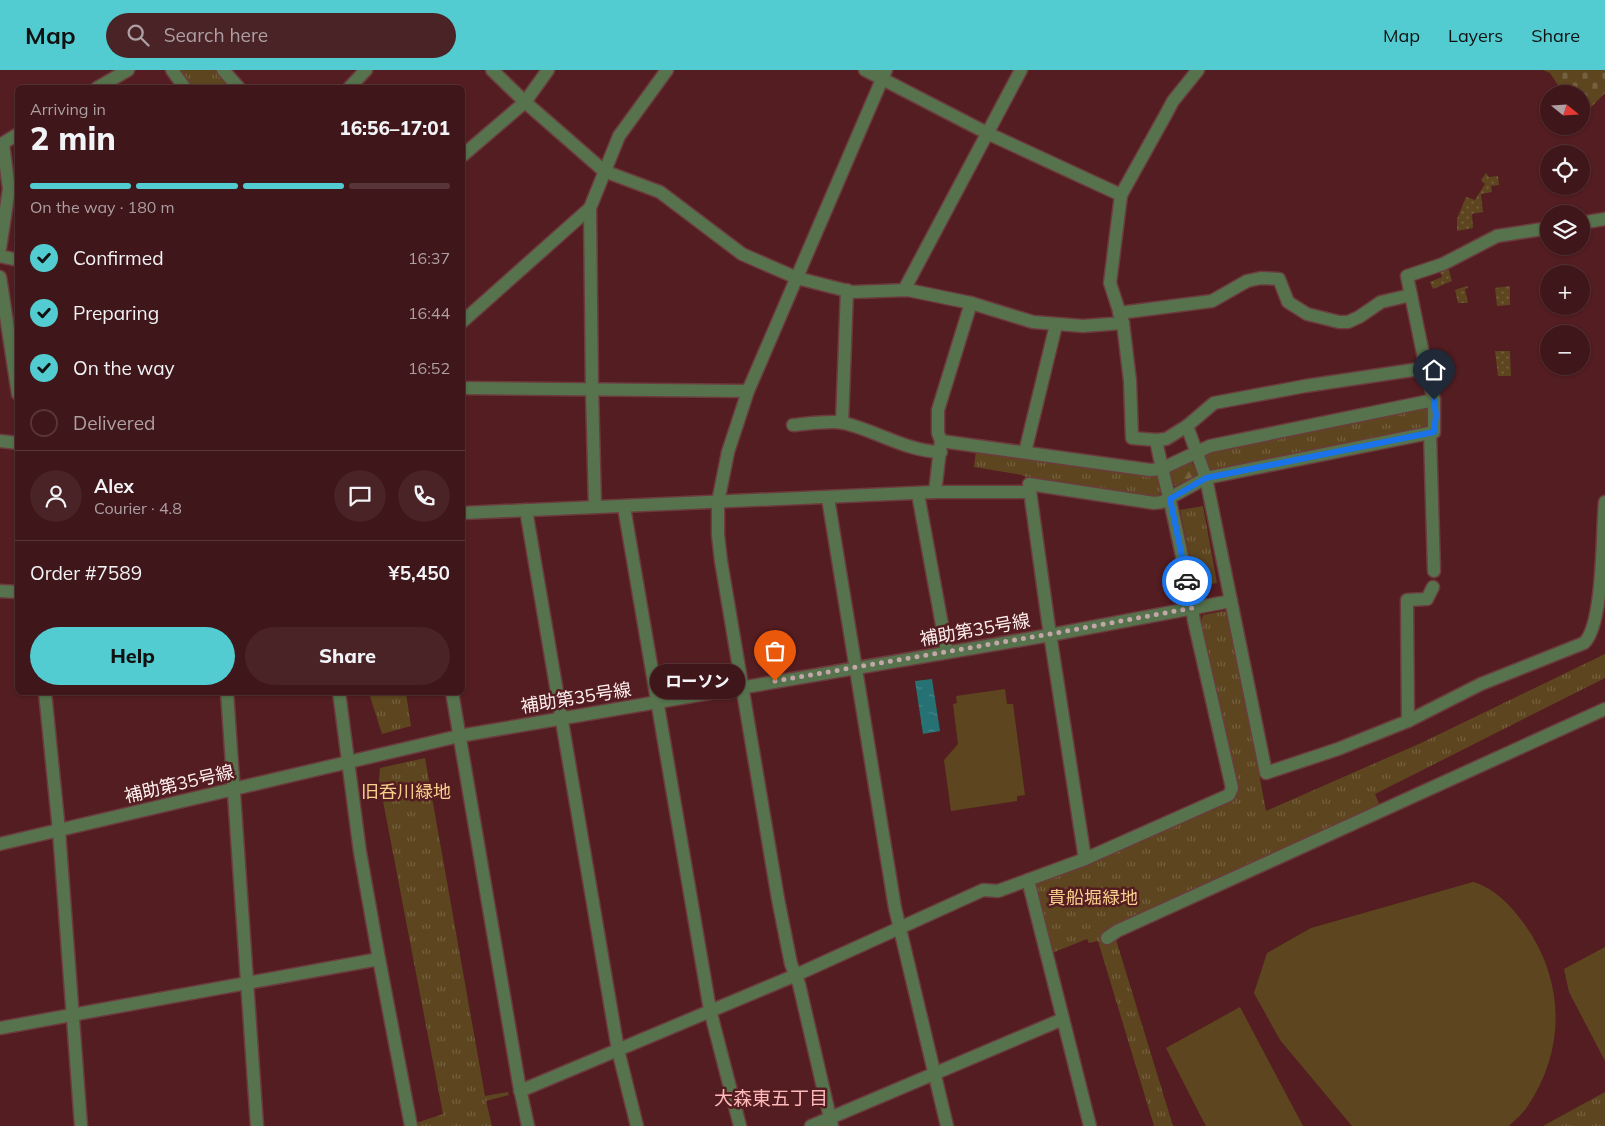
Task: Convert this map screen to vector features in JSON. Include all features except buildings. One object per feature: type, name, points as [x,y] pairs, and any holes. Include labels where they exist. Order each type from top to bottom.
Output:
[{"type":"street","points":[[102,85],[128,70]]},
{"type":"street","points":[[172,70],[183,85]]},
{"type":"street","points":[[223,70],[237,85]]},
{"type":"street","points":[[352,85],[366,70]]},
{"type":"street","points":[[492,70],[525,102],[604,171],[660,192],[742,254],[797,278],[847,290],[904,290],[971,303],[1033,322],[1084,326],[1212,301],[1247,281],[1261,278],[1279,278],[1288,302],[1307,314],[1340,322],[1348,322],[1359,317],[1381,302],[1411,295]]},
{"type":"street","points":[[465,153],[525,102],[548,70]]},
{"type":"street","points":[[596,507],[592,389],[590,208],[619,136],[668,70]]},
{"type":"street","points":[[866,70],[884,74],[987,134],[1121,195]]},
{"type":"street","points":[[904,290],[1020,70]]},
{"type":"street","points":[[1198,70],[1165,116],[1121,195],[1110,283],[1121,318],[1130,382],[1132,438],[1166,439],[1187,426],[1214,403],[1305,386],[1426,368]]},
{"type":"street","points":[[831,1122],[796,975],[791,964],[778,899],[721,561],[718,535],[718,502],[728,452],[748,391],[884,74]]},
{"type":"street","points":[[0,248],[9,189],[1,144],[15,136]]},
{"type":"street","points":[[465,319],[590,208]]},
{"type":"street","points":[[1590,222],[1605,219]]},
{"type":"street","points":[[1085,859],[1029,484],[1162,502],[1206,478],[1434,432],[1436,415],[1434,400],[1407,276],[1443,264],[1497,236],[1540,229]]},
{"type":"street","points":[[0,256],[15,259]]},
{"type":"street","points":[[0,277],[5,349],[15,366]]},
{"type":"street","points":[[842,423],[847,290]]},
{"type":"street","points":[[935,492],[941,446],[938,433],[938,410],[971,303]]},
{"type":"street","points":[[1025,452],[1056,325]]},
{"type":"street","points":[[465,388],[748,391]]},
{"type":"street","points":[[793,424],[842,423],[906,446],[928,451],[941,446],[1025,452],[1150,470],[1161,469],[1210,446],[1434,400]]},
{"type":"street","points":[[1187,426],[1206,478],[1266,773],[1338,749],[1408,721],[1481,684],[1584,643],[1588,639],[1599,598],[1605,502]]},
{"type":"street","points":[[1430,433],[1434,571]]},
{"type":"street","points":[[520,1091],[796,975],[983,890],[998,892],[1085,859],[1229,795],[1232,788],[1156,440]]},
{"type":"street","points":[[0,441],[15,443]]},
{"type":"street","points":[[465,513],[935,492],[1029,492]]},
{"type":"street","points":[[918,494],[947,652]]},
{"type":"street","points":[[828,498],[900,929],[947,1126]]},
{"type":"street","points":[[624,507],[710,1010],[740,1126]]},
{"type":"street","points":[[526,510],[618,1050],[637,1126]]},
{"type":"street","points":[[1408,721],[1406,600],[1427,599],[1433,587]]},
{"type":"street","points":[[0,591],[15,592]]},
{"type":"street","name":"補助第35号線","points":[[0,844],[459,736],[1231,601]]},
{"type":"street","points":[[45,695],[59,830],[81,1126]]},
{"type":"street","points":[[227,695],[257,1126]]},
{"type":"street","points":[[339,695],[360,852],[411,1126]]},
{"type":"street","points":[[452,695],[520,1091],[528,1126]]},
{"type":"street","points":[[1106,938],[1117,931],[1605,709]]},
{"type":"street","points":[[1028,880],[1090,1126]]},
{"type":"street","points":[[0,1028],[379,960]]},
{"type":"street","points":[[811,1126],[831,1122],[935,1074],[1063,1019]]},
{"type":"green space","points":[[178,70],[219,70],[232,85],[189,85]]},
{"type":"green space","points":[[1543,70],[1605,70],[1605,93],[1590,108],[1590,85],[1558,85],[1550,73]]},
{"type":"green space","points":[[1486,173],[1489,177],[1498,176],[1499,185],[1491,186],[1492,192],[1481,194],[1483,212],[1472,214],[1473,228],[1457,231],[1457,219],[1466,197],[1475,200],[1485,184],[1481,180]]},
{"type":"green space","points":[[1448,267],[1452,281],[1433,289],[1430,282],[1442,277],[1439,270]]},
{"type":"green space","points":[[1467,286],[1468,288],[1465,289],[1468,303],[1458,303],[1455,290]]},
{"type":"green space","points":[[1510,286],[1510,305],[1497,306],[1495,288]]},
{"type":"green space","points":[[1495,351],[1510,351],[1511,376],[1498,376]]},
{"type":"green space","points":[[1423,405],[1428,410],[1426,429],[1215,473],[1208,468],[1204,457],[1208,451]]},
{"type":"green space","points":[[976,451],[1157,475],[1161,493],[1157,497],[1033,481],[1022,475],[974,467]]},
{"type":"green space","points":[[1191,461],[1198,475],[1175,486],[1169,472]]},
{"type":"green space","points":[[1203,506],[1217,583],[1196,587],[1180,510]]},
{"type":"green space","name":"貴船堀緑地","points":[[1224,611],[1229,613],[1266,811],[1421,743],[1605,654],[1605,678],[1375,794],[1382,811],[1114,933],[1173,1126],[1154,1126],[1098,941],[1089,943],[1087,939],[1047,955],[1028,880],[1229,795],[1200,624],[1203,615]]},
{"type":"green space","points":[[1005,689],[1007,704],[1013,704],[1025,795],[1017,796],[1017,801],[951,811],[944,760],[958,744],[953,704],[957,703],[956,696]]},
{"type":"green space","name":"旧呑川緑地","points":[[370,695],[406,695],[411,726],[382,734]]},
{"type":"green space","name":"旧呑川緑地","points":[[425,758],[485,1096],[508,1092],[509,1095],[486,1101],[492,1126],[416,1126],[416,1123],[443,1114],[379,780],[380,768]]},
{"type":"green space","points":[[1473,882],[1496,893],[1514,912],[1525,925],[1548,969],[1556,1016],[1549,1062],[1540,1085],[1525,1110],[1509,1126],[1352,1126],[1280,1040],[1254,993],[1267,953],[1311,928]]},
{"type":"green space","points":[[1605,947],[1605,1061],[1569,992],[1564,969]]},
{"type":"green space","points":[[1240,1007],[1303,1126],[1206,1126],[1200,1115],[1166,1048]]},
{"type":"green space","points":[[1605,1092],[1605,1126],[1543,1126]]},
{"type":"water","points":[[932,679],[940,731],[923,734],[915,681]]},
{"type":"way so far","points":[[775,681],[1192,608],[1187,581]]},
{"type":"place","name":"ローソン","points":[[775,681]]},
{"type":"district","name":"大森東五丁目","points":[[771,1098]]},
{"type":"route","points":[[1187,581],[1170,499],[1206,478],[1434,432],[1436,415],[1434,400]]}]
